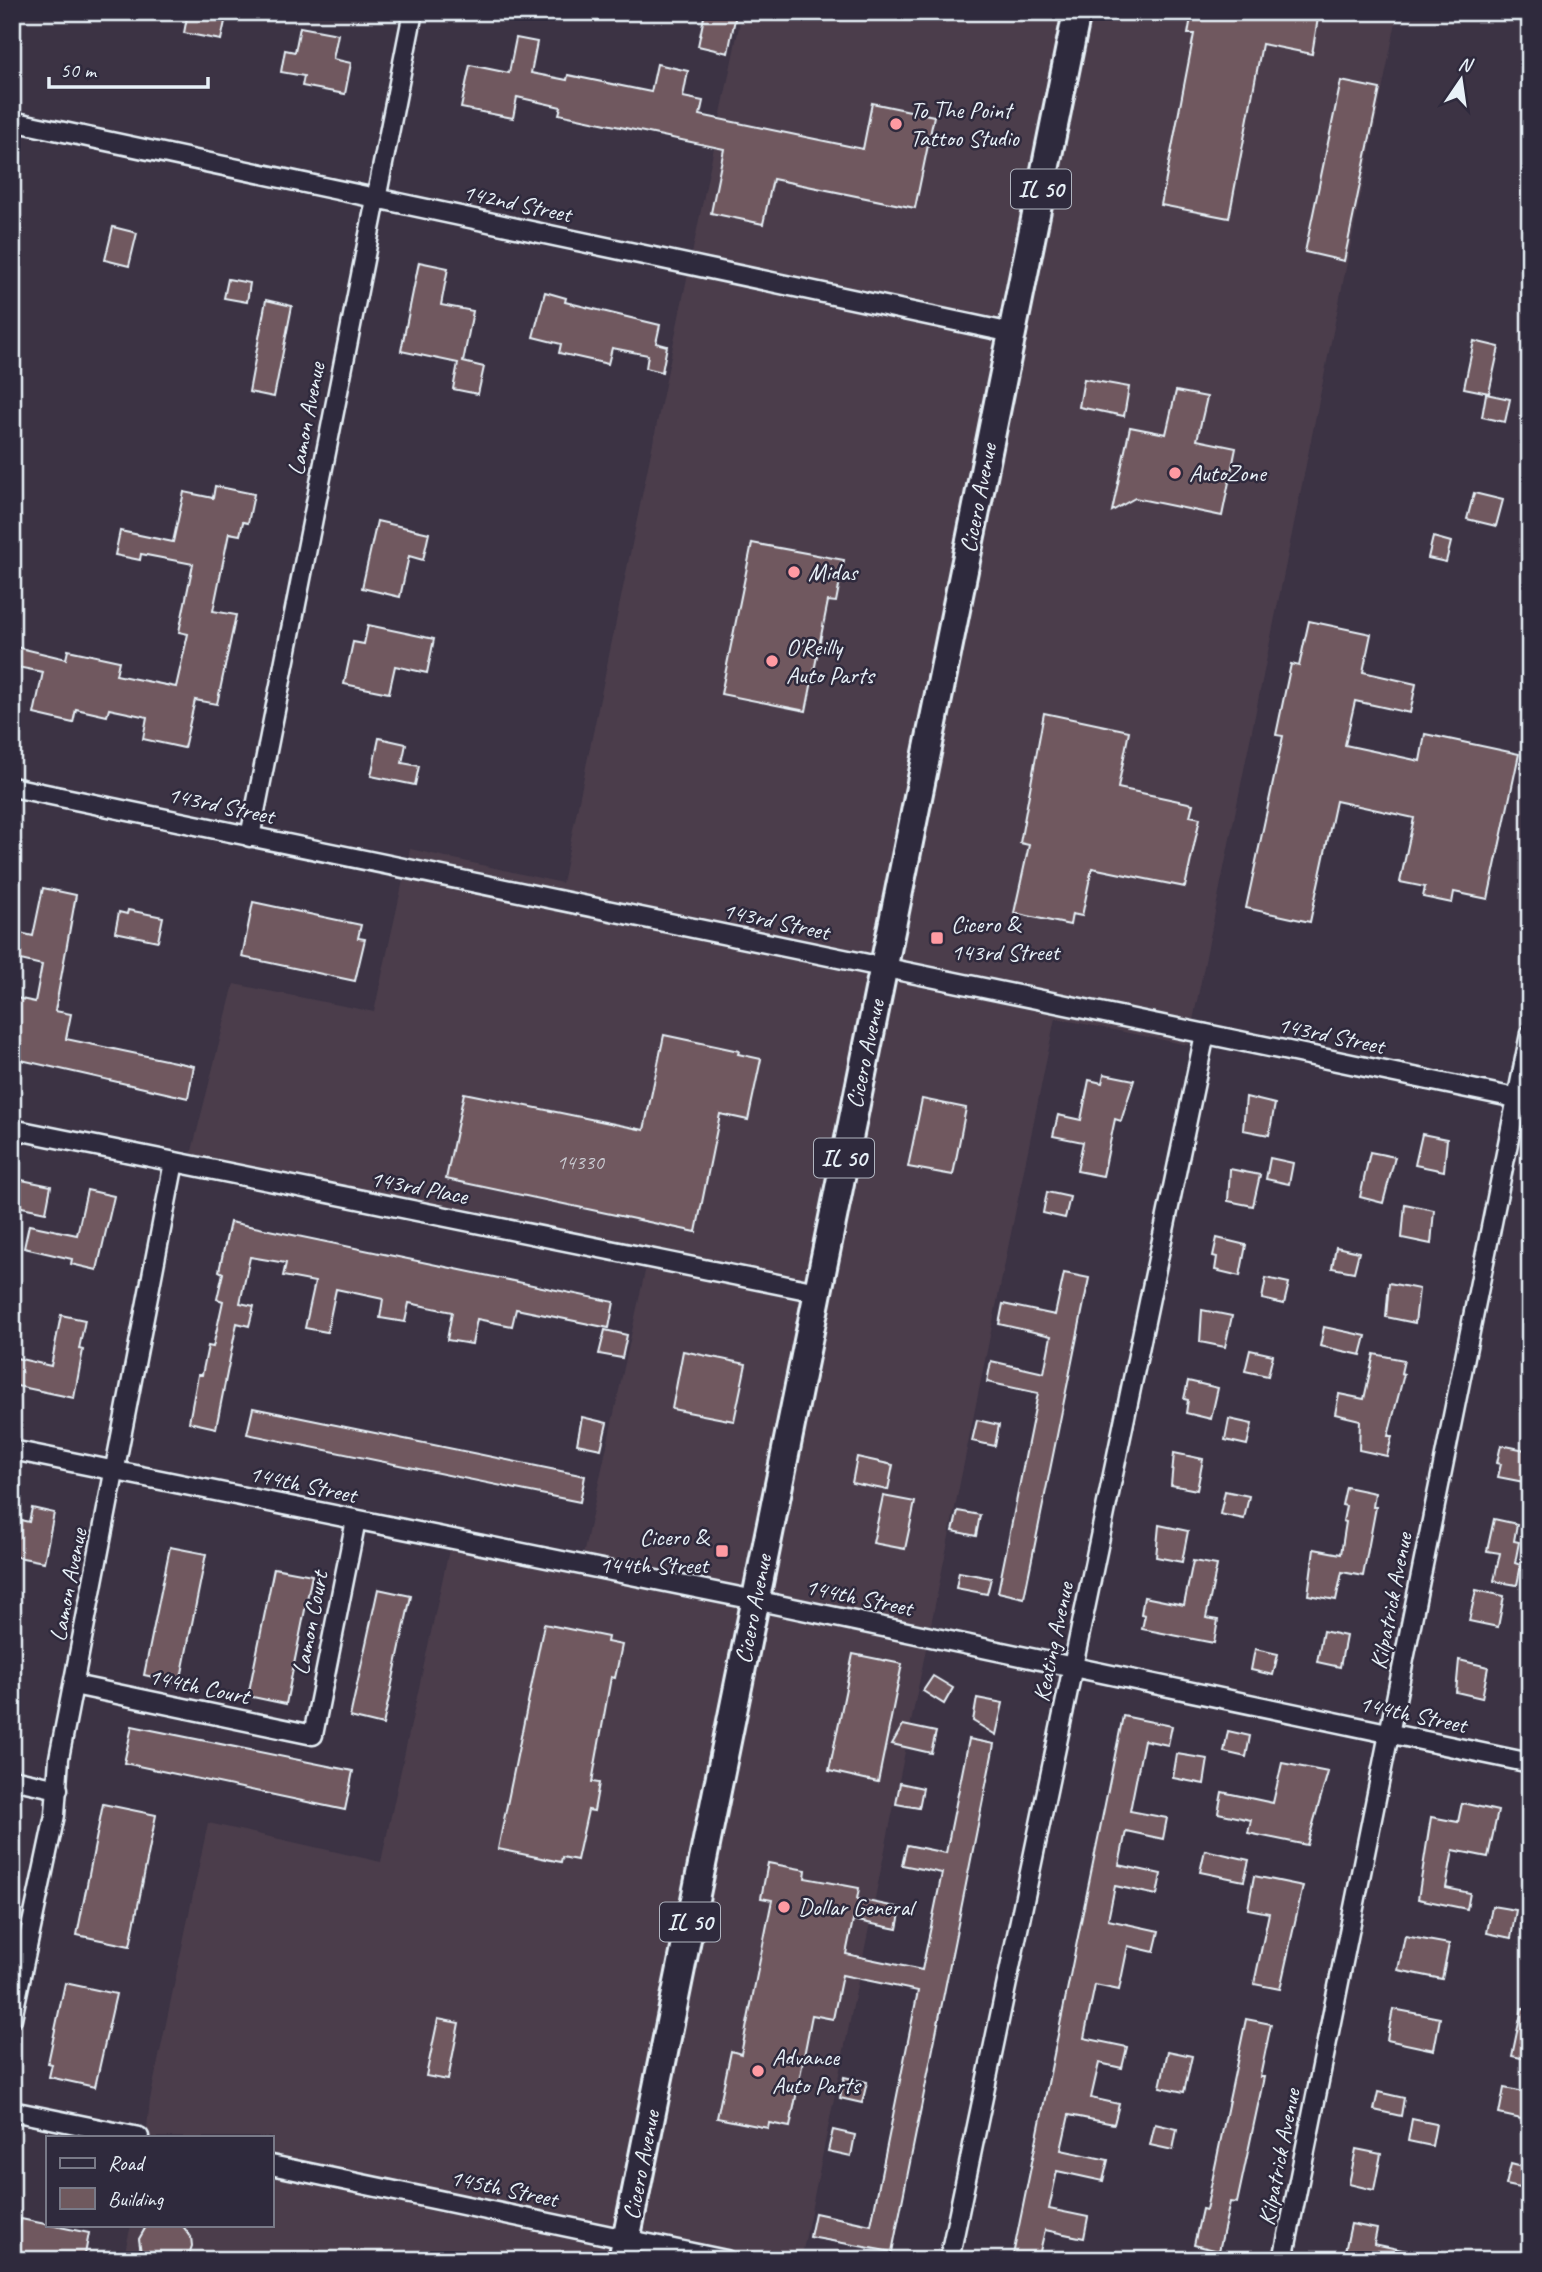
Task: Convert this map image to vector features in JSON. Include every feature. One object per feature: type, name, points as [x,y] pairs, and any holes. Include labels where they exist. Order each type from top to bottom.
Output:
[{"type":"main road","name":"Cicero Avenue","points":[[624,2249],[1077,12]]},
{"type":"street","name":"Lamon Avenue","points":[[250,836],[374,198],[413,12]]},
{"type":"street","name":"142nd Street","points":[[12,121],[1012,333]]},
{"type":"street","name":"143rd Street","points":[[12,787],[1523,1099]]},
{"type":"street","name":"Keating Avenue","points":[[949,2260],[1205,1034]]},
{"type":"street","name":"Kilpatrick Avenue","points":[[1283,2260],[1389,1734],[1523,1099],[1530,1034]]},
{"type":"street","name":"143rd Place","points":[[12,1129],[817,1292]]},
{"type":"street","name":"Lamon Avenue","points":[[12,2018],[55,1815],[59,1758],[174,1162]]},
{"type":"street","name":"144th Street","points":[[12,1450],[755,1600],[1530,1763]]},
{"type":"street","name":"Lamon Court","points":[[313,1735],[356,1520]]},
{"type":"street","name":"144th Court","points":[[74,1685],[313,1735]]},
{"type":"street","points":[[12,1779],[58,1789]]},
{"type":"street","points":[[12,2111],[134,2136]]},
{"type":"street","name":"145th Street","points":[[273,2165],[624,2249],[726,2260]]},
{"type":"shaded area","points":[[742,12],[1398,12],[1188,1045],[1055,1018],[801,2260],[123,2260],[131,2226],[273,2226],[273,2136],[146,2136],[150,2100],[208,1823],[381,1862],[449,1550],[579,1574],[646,1267],[187,1171],[234,984],[374,1012],[410,849],[562,883]]},
{"type":"building","points":[[188,12],[227,12],[221,40],[184,33]]},
{"type":"building","points":[[705,12],[736,14],[728,53],[698,46]]},
{"type":"building","points":[[1192,12],[1319,12],[1312,54],[1262,44],[1229,218],[1161,205],[1194,34],[1188,34]]},
{"type":"building","points":[[300,27],[338,34],[333,59],[351,63],[345,94],[302,86],[304,76],[281,72],[285,50],[295,52]]},
{"type":"building","points":[[516,38],[537,42],[531,73],[567,80],[568,75],[651,92],[657,64],[688,71],[683,97],[703,101],[700,115],[863,149],[872,103],[934,116],[915,208],[773,179],[763,224],[711,213],[724,149],[559,114],[561,107],[517,97],[513,118],[461,108],[470,65],[509,73]]},
{"type":"building","points":[[1341,81],[1380,89],[1344,261],[1305,252]]},
{"type":"building","points":[[113,227],[137,233],[129,266],[105,260]]},
{"type":"building","points":[[419,262],[448,268],[441,305],[473,311],[463,362],[484,367],[478,394],[453,389],[458,363],[401,351]]},
{"type":"building","points":[[228,279],[250,283],[247,302],[224,298]]},
{"type":"building","points":[[545,292],[566,298],[565,302],[660,325],[656,343],[667,346],[662,372],[646,368],[648,355],[612,348],[608,364],[559,353],[561,344],[533,337]]},
{"type":"building","points":[[266,300],[292,306],[274,397],[249,392]]},
{"type":"building","points":[[1474,341],[1499,347],[1489,393],[1464,388]]},
{"type":"building","points":[[1084,379],[1129,387],[1124,416],[1079,407]]},
{"type":"building","name":"AutoZone","points":[[1176,391],[1207,397],[1197,440],[1236,448],[1222,516],[1135,498],[1112,511],[1130,427],[1166,434]]},
{"type":"building","points":[[1486,394],[1510,399],[1505,422],[1482,417]]},
{"type":"building","points":[[215,486],[254,494],[248,523],[243,522],[240,535],[229,533],[213,611],[236,615],[217,704],[195,700],[184,748],[143,739],[147,717],[109,709],[107,716],[76,709],[73,723],[34,714],[43,672],[12,666],[12,646],[66,659],[68,650],[119,661],[116,675],[176,687],[188,634],[179,632],[193,564],[141,554],[140,560],[115,555],[120,531],[173,542],[184,492],[213,498]]},
{"type":"building","points":[[1474,493],[1503,500],[1496,526],[1467,519]]},
{"type":"building","points":[[377,521],[429,533],[423,560],[409,556],[400,597],[362,588]]},
{"type":"building","points":[[1433,537],[1451,542],[1446,562],[1428,558]]},
{"type":"building","points":[[752,543],[844,560],[836,602],[828,601],[806,711],[721,694]]},
{"type":"building","points":[[1309,621],[1371,634],[1363,672],[1416,684],[1410,713],[1355,701],[1345,745],[1420,761],[1425,734],[1519,754],[1488,899],[1454,892],[1452,903],[1423,897],[1425,887],[1400,882],[1414,818],[1336,801],[1310,922],[1246,908],[1283,736],[1276,735],[1291,664],[1299,666]]},
{"type":"building","points":[[368,625],[434,639],[427,673],[395,666],[389,693],[344,684],[353,642],[364,644]]},
{"type":"building","points":[[1044,713],[1129,731],[1118,788],[1193,804],[1190,816],[1200,818],[1185,887],[1092,868],[1082,916],[1072,914],[1070,925],[1014,913],[1029,845],[1020,843]]},
{"type":"building","points":[[379,738],[406,744],[402,763],[419,766],[415,785],[371,776]]},
{"type":"building","points":[[43,888],[76,895],[55,1011],[71,1014],[66,1039],[194,1066],[188,1098],[12,1058],[12,997],[35,1002],[42,965],[12,958],[12,931],[33,936]]},
{"type":"building","points":[[253,902],[361,925],[358,938],[365,939],[355,981],[242,957]]},
{"type":"building","points":[[128,910],[163,917],[158,941],[115,932],[119,912],[127,914]]},
{"type":"building","points":[[664,1035],[739,1051],[738,1054],[761,1059],[748,1120],[720,1114],[696,1232],[446,1179],[464,1093],[644,1130]]},
{"type":"building","points":[[1104,1074],[1134,1080],[1121,1121],[1115,1119],[1103,1176],[1077,1171],[1083,1142],[1053,1136],[1058,1115],[1081,1120],[1089,1080],[1102,1083]]},
{"type":"building","points":[[1246,1097],[1275,1104],[1269,1135],[1243,1130]]},
{"type":"building","points":[[922,1099],[966,1108],[953,1175],[908,1167]]},
{"type":"building","points":[[1422,1134],[1447,1139],[1444,1171],[1415,1165]]},
{"type":"building","points":[[1370,1152],[1395,1157],[1383,1203],[1360,1197]]},
{"type":"building","points":[[1270,1158],[1293,1163],[1289,1184],[1266,1179]]},
{"type":"building","points":[[1230,1169],[1260,1175],[1253,1206],[1228,1201]]},
{"type":"building","points":[[12,1178],[51,1186],[46,1212],[12,1205]]},
{"type":"building","points":[[87,1190],[114,1196],[97,1270],[71,1264],[72,1259],[24,1248],[29,1225],[77,1235]]},
{"type":"building","points":[[1047,1192],[1070,1197],[1065,1218],[1043,1213]]},
{"type":"building","points":[[1405,1204],[1434,1210],[1431,1244],[1402,1238]]},
{"type":"building","points":[[230,1222],[614,1302],[609,1328],[516,1309],[512,1326],[477,1319],[472,1344],[447,1340],[452,1312],[409,1303],[405,1322],[380,1318],[383,1299],[336,1289],[327,1332],[305,1328],[315,1282],[283,1276],[286,1263],[250,1257],[240,1303],[254,1306],[249,1326],[237,1323],[216,1428],[189,1422],[198,1375],[202,1375],[208,1346],[213,1347],[223,1301],[217,1299],[223,1273],[219,1271]]},
{"type":"building","points":[[1217,1238],[1246,1245],[1240,1276],[1215,1270],[1217,1257],[1213,1256]]},
{"type":"building","points":[[1336,1247],[1359,1252],[1354,1272],[1332,1268]]},
{"type":"building","points":[[1064,1273],[1089,1278],[1024,1598],[998,1592],[1038,1393],[987,1382],[991,1361],[1044,1373],[1051,1336],[999,1324],[1003,1304],[1055,1315]]},
{"type":"building","points":[[1266,1278],[1289,1283],[1284,1304],[1262,1299]]},
{"type":"building","points":[[1389,1283],[1419,1289],[1415,1323],[1386,1317]]},
{"type":"building","points":[[1202,1310],[1232,1316],[1225,1347],[1200,1342]]},
{"type":"building","points":[[61,1315],[85,1320],[79,1349],[83,1350],[74,1398],[12,1385],[12,1357],[51,1366]]},
{"type":"building","points":[[1324,1327],[1366,1336],[1361,1355],[1320,1346]]},
{"type":"building","points":[[605,1330],[627,1335],[622,1358],[599,1354]]},
{"type":"building","points":[[1250,1350],[1273,1355],[1268,1376],[1245,1371]]},
{"type":"building","points":[[683,1351],[746,1364],[734,1421],[672,1409]]},
{"type":"building","points":[[1374,1354],[1404,1360],[1401,1373],[1404,1374],[1388,1436],[1392,1436],[1387,1456],[1359,1450],[1360,1420],[1335,1414],[1339,1394],[1364,1399]]},
{"type":"building","points":[[1188,1381],[1218,1388],[1211,1419],[1186,1413],[1188,1400],[1184,1399]]},
{"type":"building","points":[[253,1408],[585,1476],[580,1502],[247,1434]]},
{"type":"building","points":[[582,1417],[607,1423],[601,1449],[577,1444]]},
{"type":"building","points":[[1229,1419],[1252,1424],[1247,1445],[1225,1440]]},
{"type":"building","points":[[977,1420],[999,1425],[995,1446],[972,1441]]},
{"type":"building","points":[[1501,1445],[1530,1451],[1524,1482],[1498,1477],[1501,1464],[1497,1463]]},
{"type":"building","points":[[1174,1453],[1203,1459],[1197,1490],[1171,1485]]},
{"type":"building","points":[[857,1457],[893,1465],[888,1490],[852,1483]]},
{"type":"building","points":[[1346,1487],[1375,1493],[1373,1507],[1376,1507],[1363,1576],[1342,1572],[1336,1600],[1308,1595],[1314,1549],[1341,1554],[1346,1522],[1343,1521],[1346,1506],[1342,1505]]},
{"type":"building","points":[[1225,1491],[1249,1496],[1244,1519],[1220,1514]]},
{"type":"building","points":[[883,1496],[915,1502],[905,1549],[873,1543]]},
{"type":"building","points":[[32,1508],[54,1513],[44,1562],[12,1556],[12,1518],[29,1522]]},
{"type":"building","points":[[958,1511],[980,1515],[976,1536],[953,1531]]},
{"type":"building","points":[[1494,1519],[1517,1524],[1514,1541],[1519,1542],[1515,1563],[1521,1565],[1517,1585],[1494,1581],[1500,1553],[1487,1551]]},
{"type":"building","points":[[1159,1525],[1188,1531],[1182,1562],[1156,1557]]},
{"type":"building","points":[[170,1547],[206,1554],[180,1683],[144,1675]]},
{"type":"building","points":[[1193,1561],[1217,1565],[1206,1618],[1218,1620],[1214,1643],[1142,1629],[1145,1615],[1141,1614],[1144,1597],[1184,1605]]},
{"type":"building","points":[[274,1568],[312,1575],[286,1704],[248,1696]]},
{"type":"building","points":[[959,1572],[991,1578],[987,1594],[956,1588]]},
{"type":"building","points":[[378,1589],[411,1596],[383,1725],[350,1717]]},
{"type":"building","points":[[1476,1590],[1504,1596],[1498,1627],[1469,1621]]},
{"type":"building","points":[[544,1624],[608,1637],[607,1642],[622,1645],[615,1678],[611,1677],[592,1782],[599,1783],[594,1811],[588,1810],[577,1860],[562,1857],[561,1862],[498,1849]]},
{"type":"building","points":[[1323,1631],[1346,1636],[1340,1667],[1317,1662]]},
{"type":"building","points":[[1255,1649],[1278,1654],[1273,1675],[1251,1670]]},
{"type":"building","points":[[853,1654],[902,1664],[878,1782],[829,1771]]},
{"type":"building","points":[[1459,1660],[1488,1667],[1482,1698],[1456,1692]]},
{"type":"building","points":[[933,1676],[953,1688],[944,1704],[923,1691]]},
{"type":"building","points":[[977,1698],[1003,1703],[996,1735],[973,1721]]},
{"type":"building","points":[[1123,1716],[1172,1726],[1168,1745],[1144,1740],[1130,1811],[1167,1818],[1163,1839],[1126,1831],[1119,1865],[1161,1874],[1157,1895],[1115,1886],[1108,1920],[1159,1931],[1154,1952],[1128,1946],[1119,1990],[1095,1985],[1084,2038],[1127,2047],[1122,2068],[1099,2063],[1091,2098],[1119,2104],[1114,2124],[1069,2115],[1061,2150],[1108,2160],[1103,2181],[1057,2171],[1049,2209],[1088,2217],[1084,2238],[1045,2230],[1038,2260],[1012,2260]]},
{"type":"building","points":[[903,1725],[936,1732],[931,1753],[892,1744]]},
{"type":"building","points":[[132,1726],[353,1771],[345,1810],[124,1763]]},
{"type":"building","points":[[1228,1731],[1250,1736],[1246,1757],[1224,1752]]},
{"type":"building","points":[[969,1739],[994,1744],[892,2252],[810,2237],[815,2213],[871,2225],[918,1991],[842,1975],[833,2019],[812,2015],[790,2127],[769,2123],[768,2128],[717,2118],[731,2051],[741,2054],[772,1900],[761,1898],[768,1863],[806,1870],[805,1878],[859,1888],[857,1899],[901,1908],[897,1929],[853,1920],[846,1954],[922,1970],[942,1873],[902,1865],[907,1845],[946,1853]]},
{"type":"building","points":[[1177,1754],[1208,1759],[1204,1784],[1173,1778]]},
{"type":"building","points":[[1282,1763],[1328,1772],[1307,1845],[1248,1833],[1251,1820],[1218,1813],[1222,1792],[1273,1803]]},
{"type":"building","points":[[900,1783],[923,1788],[919,1808],[896,1804]]},
{"type":"building","points":[[1462,1803],[1498,1811],[1488,1857],[1453,1850],[1446,1888],[1470,1893],[1467,1909],[1418,1899],[1431,1817],[1458,1822]]},
{"type":"building","points":[[103,1804],[156,1815],[130,1946],[77,1935]]},
{"type":"building","points":[[1205,1850],[1249,1860],[1244,1881],[1200,1872]]},
{"type":"building","points":[[1254,1876],[1303,1886],[1280,1989],[1254,1984],[1269,1913],[1248,1909]]},
{"type":"building","points":[[1492,1906],[1516,1910],[1511,1938],[1487,1933]]},
{"type":"building","points":[[1405,1936],[1449,1944],[1442,1979],[1398,1970]]},
{"type":"building","points":[[65,1983],[116,1994],[95,2087],[49,2077],[52,2064],[48,2063]]},
{"type":"building","points":[[1522,2008],[1530,2009],[1530,2060],[1512,2056]]},
{"type":"building","points":[[1393,2009],[1440,2018],[1434,2050],[1387,2040]]},
{"type":"building","points":[[438,2019],[459,2023],[448,2080],[426,2076]]},
{"type":"building","points":[[1246,2019],[1271,2024],[1260,2077],[1264,2077],[1237,2203],[1230,2202],[1219,2251],[1194,2245],[1202,2209],[1206,2210]]},
{"type":"building","points":[[1168,2051],[1192,2056],[1184,2092],[1160,2087]]},
{"type":"building","points":[[844,2077],[867,2082],[862,2103],[840,2098]]},
{"type":"building","points":[[1504,2088],[1530,2093],[1530,2121],[1499,2114]]},
{"type":"building","points":[[1378,2092],[1404,2098],[1401,2116],[1374,2110]]},
{"type":"building","points":[[1412,2119],[1436,2124],[1432,2146],[1408,2141]]},
{"type":"building","points":[[1155,2124],[1177,2129],[1173,2150],[1150,2145]]},
{"type":"building","points":[[833,2130],[855,2135],[851,2156],[828,2151]]},
{"type":"building","points":[[1356,2149],[1381,2154],[1374,2190],[1349,2184]]},
{"type":"building","points":[[1511,2164],[1530,2169],[1530,2190],[1506,2185]]},
{"type":"building","points":[[21,2219],[89,2233],[84,2260],[45,2260],[14,2253]]},
{"type":"building","points":[[1351,2224],[1377,2229],[1374,2244],[1412,2252],[1411,2260],[1362,2260],[1344,2256]]},
{"type":"building","points":[[146,2226],[183,2226],[191,2237],[192,2246],[187,2260],[142,2260],[139,2239]]},
{"type":"place","name":"To The Point Tattoo Studio","points":[[896,124]]},
{"type":"place","name":"AutoZone","points":[[1175,473]]},
{"type":"place","name":"Midas","points":[[794,572]]},
{"type":"place","name":"O'Reilly Auto Parts","points":[[772,661]]},
{"type":"place","name":"Cicero & 143rd Street","points":[[937,938]]},
{"type":"place","name":"Cicero & 144th Street","points":[[722,1551]]},
{"type":"place","name":"Dollar General","points":[[784,1907]]},
{"type":"place","name":"Advance Auto Parts","points":[[758,2071]]}]
